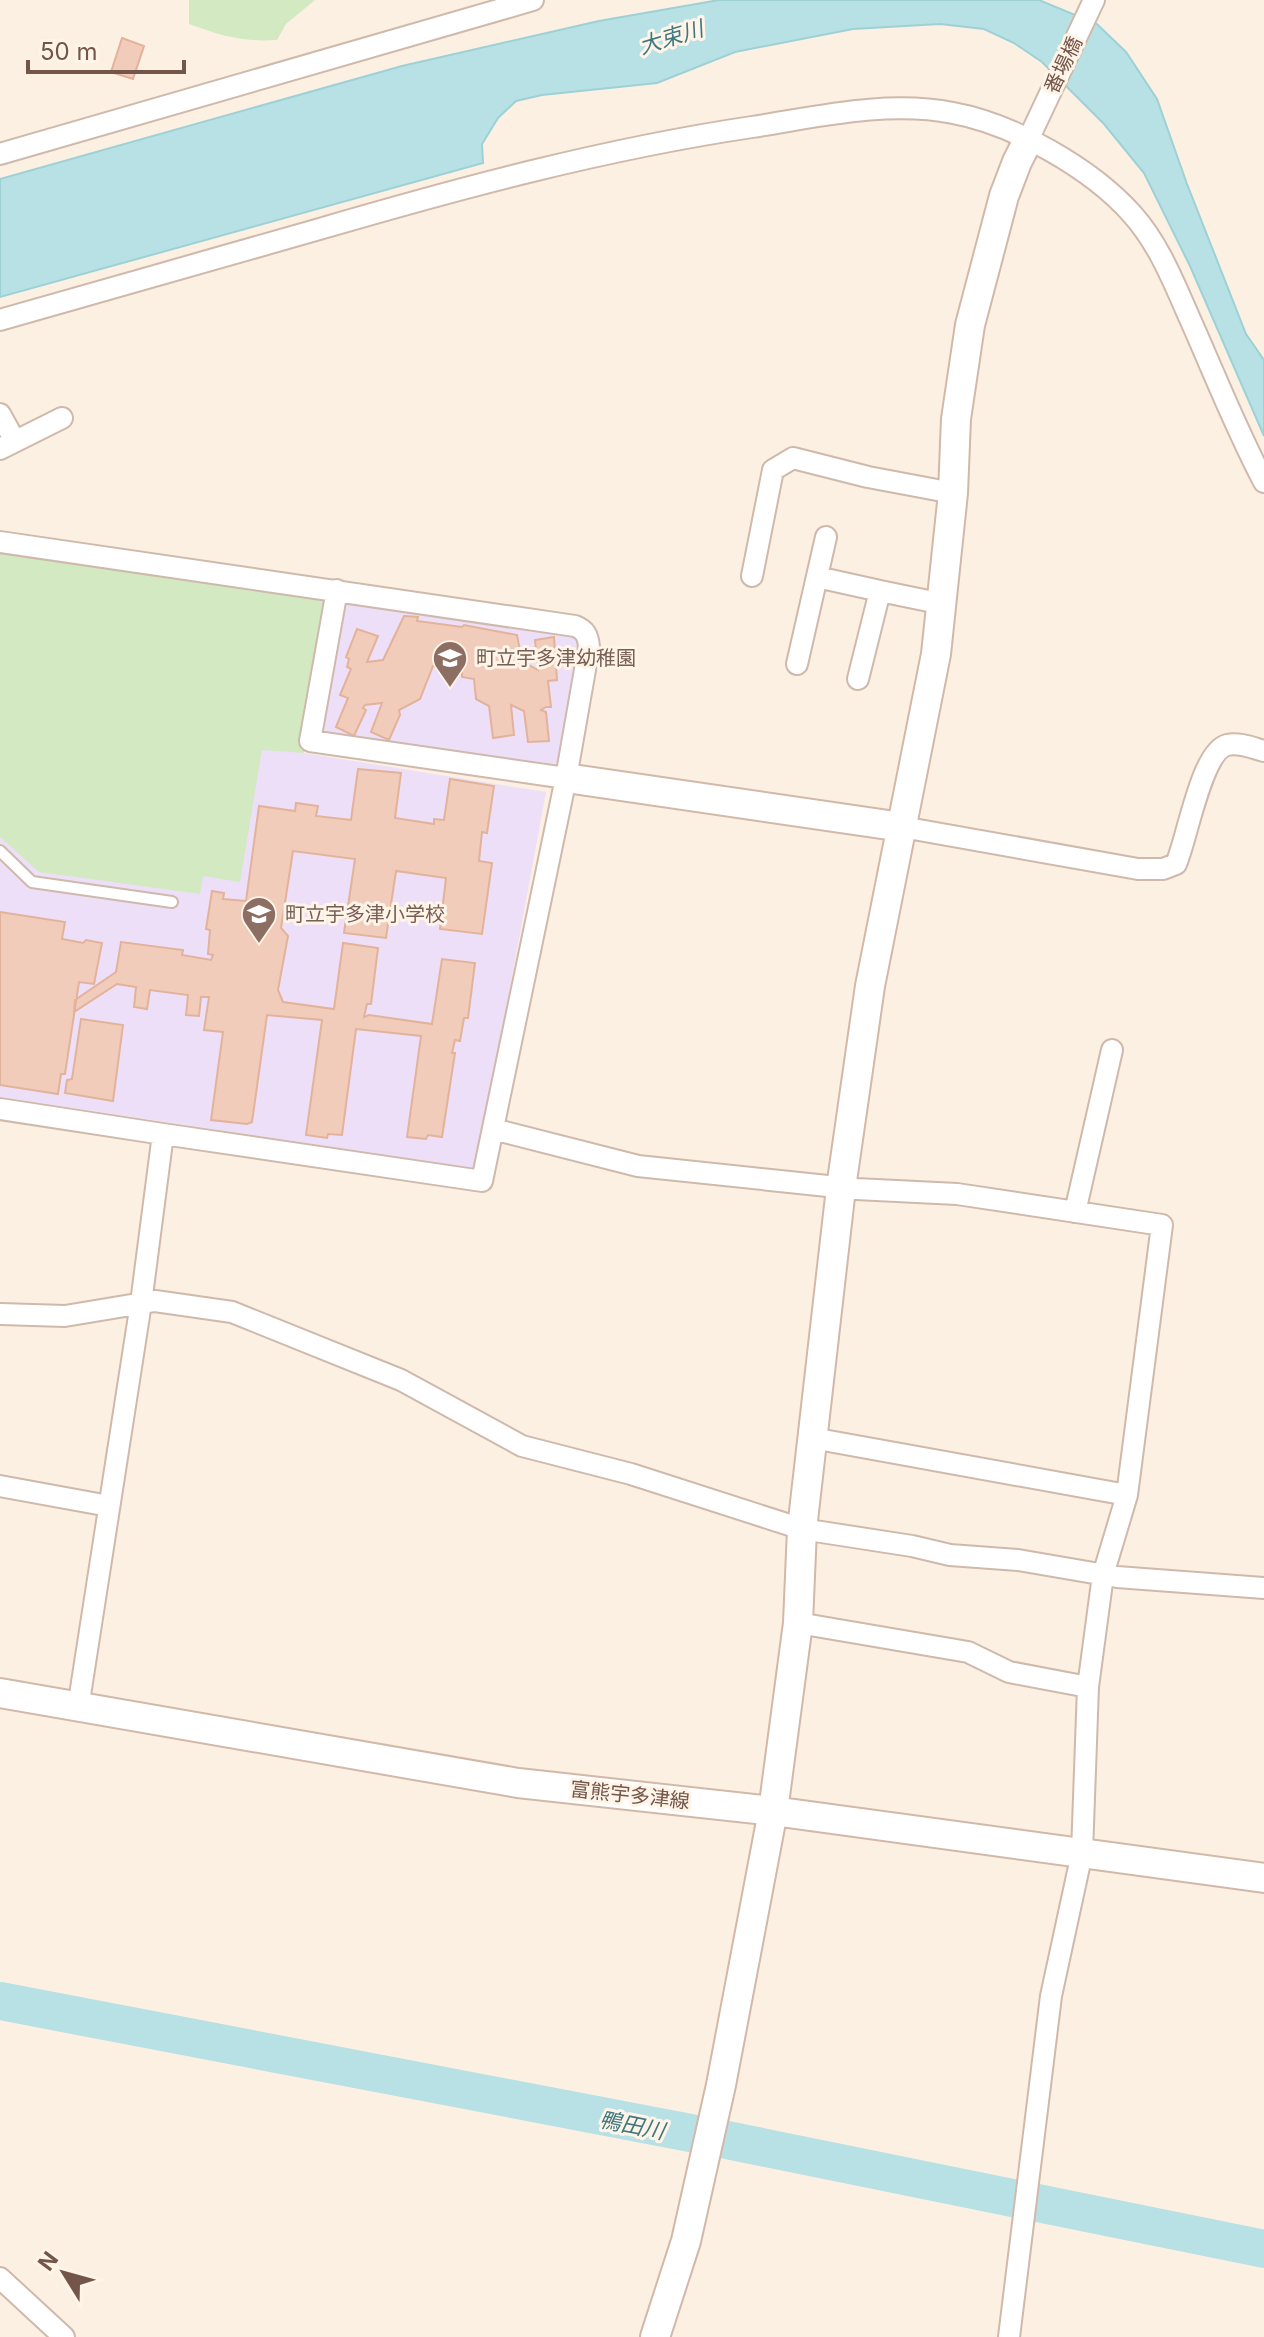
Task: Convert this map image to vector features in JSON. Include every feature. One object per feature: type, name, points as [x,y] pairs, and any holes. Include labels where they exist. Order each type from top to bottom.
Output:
[{"type":"street","points":[[0,154],[533,0]]},
{"type":"street","name":"番場橋","points":[[1030,134],[1094,0]]},
{"type":"street","points":[[0,320],[561,162],[688,137],[845,114],[910,108],[953,113],[1030,134],[1085,173],[1131,213],[1152,241],[1172,277],[1264,482]]},
{"type":"street","points":[[655,2337],[686,2241],[721,2085],[773,1811],[798,1623],[802,1529],[841,1188],[870,986],[936,654],[953,493],[956,419],[970,325],[1004,196],[1030,134]]},
{"type":"street","points":[[0,414],[8,445],[62,418]]},
{"type":"street","points":[[752,576],[773,470],[793,458],[868,477],[953,493]]},
{"type":"street","points":[[797,664],[826,537]]},
{"type":"street","points":[[0,542],[575,626],[583,629],[588,636],[589,647],[566,778],[482,1181],[0,1109]]},
{"type":"street","points":[[817,577],[943,604]]},
{"type":"street","points":[[337,590],[310,741],[902,827],[1138,869],[1163,869],[1176,864],[1195,796],[1216,753],[1224,746],[1237,744],[1264,751]]},
{"type":"street","points":[[858,679],[880,591]]},
{"type":"street","points":[[1075,1212],[1112,1050]]},
{"type":"street","points":[[493,1129],[638,1166],[841,1188],[957,1194],[1162,1225],[1127,1495],[1103,1575],[1088,1687],[1082,1853],[1051,1996],[1009,2337]]},
{"type":"street","points":[[78,1708],[141,1303],[163,1134]]},
{"type":"street","points":[[0,1314],[65,1316],[155,1301],[232,1312],[401,1380],[522,1446],[658,1481],[802,1529],[950,1555],[1018,1560],[1103,1575],[1264,1588]]},
{"type":"street","points":[[812,1438],[1127,1495]]},
{"type":"street","points":[[0,1486],[109,1506]]},
{"type":"street","points":[[798,1623],[968,1652],[1009,1672],[1088,1687]]},
{"type":"street","name":"富熊宇多津線","points":[[0,1693],[518,1783],[773,1811],[1264,1878]]},
{"type":"street","points":[[0,2278],[64,2337]]},
{"type":"lane","points":[[0,851],[32,882],[172,902]]},
{"type":"shaded area","name":"町立宇多津小学校","points":[[0,551],[327,597],[304,753],[546,792],[478,1162],[472,1168],[0,1097]]},
{"type":"shaded area","name":"町立宇多津幼稚園","points":[[343,601],[573,634],[582,644],[562,763],[548,771],[317,735]]},
{"type":"green space","points":[[189,0],[315,0],[286,24],[277,40],[253,40],[189,24]]},
{"type":"green space","points":[[0,551],[327,597],[304,753],[262,750],[240,882],[203,876],[200,894],[39,872],[0,837]]},
{"type":"water","name":"大束川","points":[[719,0],[1039,0],[1097,24],[1126,52],[1157,99],[1246,334],[1264,360],[1264,436],[1190,266],[1144,173],[1104,124],[1042,62],[1014,43],[984,29],[940,24],[853,29],[735,52],[657,83],[542,95],[516,101],[498,118],[482,144],[483,163],[0,297],[0,179],[402,66],[599,21]]},
{"type":"building","points":[[122,38],[144,46],[133,79],[111,72]]},
{"type":"building","points":[[404,616],[418,617],[417,621],[464,625],[517,635],[522,661],[538,670],[535,640],[554,637],[557,680],[548,681],[551,707],[541,710],[546,712],[549,741],[528,742],[524,711],[511,705],[514,735],[493,738],[489,706],[476,699],[474,679],[462,677],[462,669],[433,666],[420,699],[399,710],[400,715],[389,740],[371,732],[382,703],[365,705],[363,708],[366,710],[354,736],[336,727],[348,698],[340,695],[351,669],[347,667],[349,659],[346,657],[357,629],[378,636],[367,662],[383,660]]},
{"type":"building","points":[[358,769],[401,773],[395,818],[434,824],[434,819],[444,820],[450,779],[494,786],[487,833],[482,832],[479,861],[492,863],[482,934],[440,929],[446,878],[396,871],[386,938],[344,933],[355,859],[293,851],[281,928],[288,936],[278,990],[283,1002],[334,1009],[343,943],[378,948],[371,1004],[367,1004],[364,1017],[369,1015],[432,1024],[442,959],[475,963],[468,1018],[464,1018],[460,1041],[455,1040],[452,1053],[455,1053],[442,1137],[407,1137],[421,1036],[356,1029],[342,1135],[328,1134],[327,1138],[306,1135],[322,1020],[267,1015],[252,1122],[211,1120],[223,1032],[204,1030],[209,997],[201,997],[199,1016],[186,1015],[188,995],[150,990],[147,1009],[134,1007],[136,987],[117,984],[74,1012],[75,1000],[116,972],[121,942],[183,950],[182,955],[211,960],[213,955],[208,954],[210,930],[206,929],[212,891],[224,893],[223,899],[246,901],[259,806],[295,811],[296,803],[318,806],[316,816],[351,820]]},
{"type":"building","points":[[0,912],[65,922],[62,939],[102,943],[94,984],[79,982],[65,1074],[61,1074],[58,1094],[0,1085]]},
{"type":"building","points":[[81,1019],[123,1025],[113,1101],[65,1093],[67,1080],[72,1079]]},
{"type":"waterway","name":"鴨田川","points":[[0,2001],[727,2140],[1264,2249]]},
{"type":"place","name":"町立宇多津幼稚園","points":[[450,689]]},
{"type":"place","name":"町立宇多津小学校","points":[[259,945]]}]
